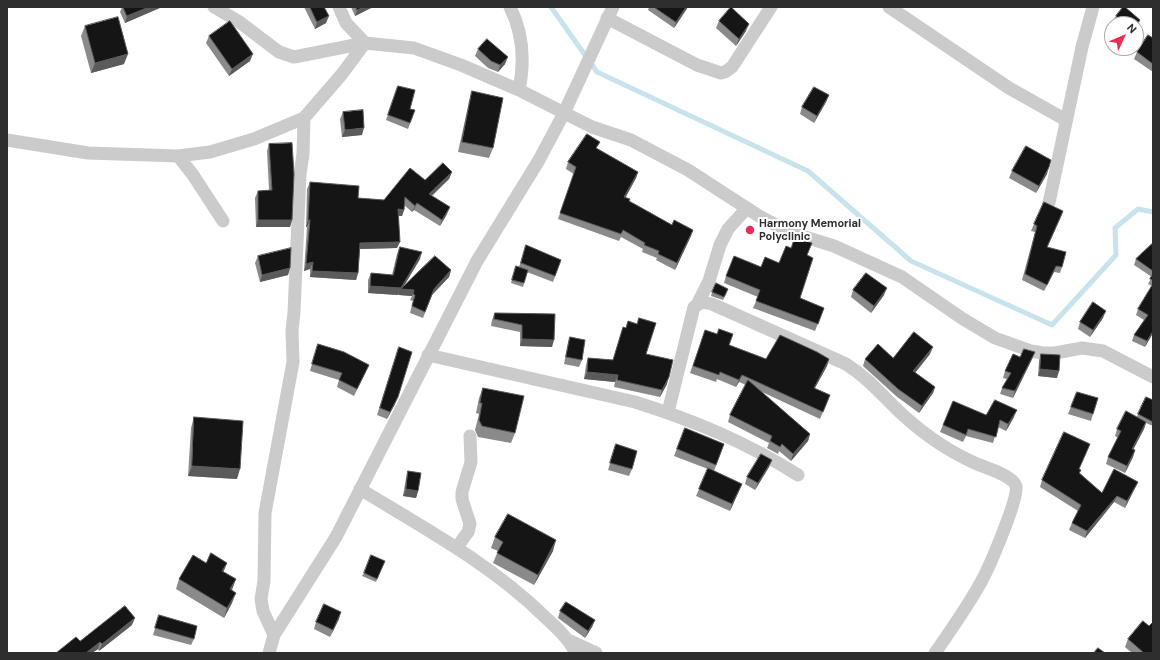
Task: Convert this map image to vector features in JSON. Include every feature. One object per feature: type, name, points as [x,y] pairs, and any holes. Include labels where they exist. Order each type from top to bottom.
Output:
[{"type":"street","points":[[214,7],[238,20],[279,52],[294,56],[366,43],[414,48],[461,65],[519,90],[592,127],[631,140],[688,170],[747,208],[789,232],[834,246],[902,277],[963,319],[995,338],[1037,352],[1055,353],[1082,348],[1103,351],[1153,377]]},
{"type":"street","points":[[339,7],[346,23],[366,43]]},
{"type":"street","points":[[510,7],[521,38],[522,70],[519,90]]},
{"type":"street","points":[[269,653],[274,635],[336,537],[477,261],[540,160],[564,113],[610,13],[697,65],[720,73],[725,72],[732,67],[771,7]]},
{"type":"street","points":[[889,7],[1009,88],[1066,120]]},
{"type":"street","points":[[1049,203],[1082,48],[1093,7]]},
{"type":"street","points":[[7,140],[88,153],[178,156],[210,152],[254,139],[304,118],[342,74],[366,43]]},
{"type":"street","points":[[274,635],[263,611],[261,599],[264,581],[263,540],[265,513],[293,362],[292,331],[300,174],[304,154],[304,118]]},
{"type":"street","points":[[178,156],[193,175],[223,221]]},
{"type":"street","points":[[668,412],[694,307],[698,303],[715,265],[720,245],[728,229],[747,208]]},
{"type":"street","points":[[698,303],[702,302],[712,304],[846,364],[864,376],[903,415],[921,430],[970,461],[1011,478],[1016,484],[1016,491],[1009,516],[981,582],[935,653]]},
{"type":"street","points":[[428,355],[635,402],[668,412],[720,432],[768,456],[798,475]]},
{"type":"street","points":[[457,547],[468,532],[470,524],[462,499],[462,492],[471,462],[470,436]]},
{"type":"street","points":[[360,489],[457,547],[525,598],[570,641],[596,653]]},
{"type":"street","points":[[570,641],[576,653]]},
{"type":"building","points":[[123,7],[149,7],[127,16]]},
{"type":"building","points":[[310,7],[324,7],[329,16],[317,22]]},
{"type":"building","points":[[356,7],[364,7],[357,10]]},
{"type":"building","points":[[654,7],[686,7],[676,22]]},
{"type":"building","points":[[731,7],[749,24],[739,39],[719,21]]},
{"type":"building","points":[[1123,7],[1125,7],[1135,16],[1116,16]]},
{"type":"building","points":[[118,17],[128,54],[95,63],[85,26]]},
{"type":"building","points":[[230,21],[253,54],[232,69],[209,36]]},
{"type":"building","points":[[1148,35],[1153,38],[1153,64],[1142,56],[1144,56],[1144,41]]},
{"type":"building","points":[[487,39],[508,57],[500,65],[491,61],[478,49]]},
{"type":"building","points":[[398,86],[415,90],[410,109],[415,110],[410,123],[388,115]]},
{"type":"building","points":[[814,87],[829,95],[817,116],[802,107]]},
{"type":"building","points":[[472,91],[503,98],[493,148],[462,142]]},
{"type":"building","points":[[363,110],[364,128],[345,130],[343,112]]},
{"type":"building","points":[[587,134],[600,142],[596,148],[638,172],[624,197],[630,199],[629,201],[672,225],[674,220],[693,230],[677,263],[658,254],[659,251],[644,245],[645,243],[623,230],[621,234],[560,213],[576,167],[568,162]]},
{"type":"building","points":[[292,143],[294,174],[292,220],[258,220],[258,191],[272,190],[269,144]]},
{"type":"building","points":[[1026,146],[1051,160],[1039,186],[1012,171]]},
{"type":"building","points":[[443,163],[452,172],[429,194],[450,207],[442,220],[417,203],[415,206],[405,197],[404,210],[398,209],[400,242],[360,243],[358,273],[312,271],[313,262],[306,264],[310,220],[308,220],[310,182],[359,186],[358,198],[384,200],[410,168],[425,180]]},
{"type":"building","points":[[1044,202],[1063,211],[1047,247],[1066,252],[1062,267],[1056,266],[1047,285],[1025,274],[1037,226],[1034,224]]},
{"type":"building","points":[[795,237],[812,243],[807,255],[813,258],[800,298],[824,308],[818,324],[756,301],[760,290],[726,276],[734,256],[761,267],[765,257],[779,263],[786,246],[791,248]]},
{"type":"building","points":[[1153,243],[1153,271],[1136,259]]},
{"type":"building","points":[[526,245],[561,260],[555,276],[521,263]]},
{"type":"building","points":[[400,247],[422,252],[401,288],[370,286],[371,273],[393,275]]},
{"type":"building","points":[[291,248],[290,268],[262,275],[258,256]]},
{"type":"building","points":[[435,256],[451,270],[434,289],[425,312],[412,306],[415,295],[413,294],[414,290],[401,289]]},
{"type":"building","points":[[516,266],[528,270],[524,283],[512,280]]},
{"type":"building","points":[[866,273],[887,288],[874,306],[853,290]]},
{"type":"building","points":[[716,283],[728,289],[724,297],[712,292]]},
{"type":"building","points":[[1153,284],[1153,331],[1147,341],[1134,335],[1148,315],[1138,309]]},
{"type":"building","points":[[1093,302],[1106,311],[1093,330],[1080,322]]},
{"type":"building","points":[[495,313],[555,314],[554,340],[522,339],[522,325],[494,319]]},
{"type":"building","points":[[639,318],[656,323],[646,354],[673,360],[669,377],[662,390],[617,380],[618,375],[587,372],[588,358],[613,360],[623,327],[626,328],[628,321],[637,324]]},
{"type":"building","points":[[719,329],[733,334],[729,345],[766,359],[780,335],[829,359],[814,388],[830,395],[823,412],[742,375],[739,380],[720,372],[719,375],[693,366],[705,330],[717,334]]},
{"type":"building","points":[[914,332],[933,347],[913,371],[935,387],[922,406],[898,389],[865,359],[878,344],[893,358]]},
{"type":"building","points":[[570,337],[585,340],[582,360],[566,357]]},
{"type":"building","points":[[318,344],[344,352],[369,365],[357,389],[339,380],[342,373],[312,364]]},
{"type":"building","points":[[399,347],[412,352],[398,397],[390,412],[380,408]]},
{"type":"building","points":[[1024,349],[1035,352],[1015,391],[1002,388],[1011,373],[1005,371],[1013,354],[1020,357]]},
{"type":"building","points":[[1041,354],[1060,355],[1059,371],[1040,369]]},
{"type":"building","points":[[748,380],[810,434],[793,454],[782,444],[780,447],[770,441],[772,436],[730,415]]},
{"type":"building","points":[[483,388],[524,396],[515,433],[482,426],[479,420]]},
{"type":"building","points":[[1077,392],[1098,398],[1093,414],[1071,407]]},
{"type":"building","points":[[1146,397],[1153,400],[1153,422],[1138,414]]},
{"type":"building","points":[[995,400],[1017,410],[1008,424],[1000,420],[996,437],[968,429],[966,435],[943,425],[953,401],[986,415]]},
{"type":"building","points":[[1126,411],[1146,422],[1132,449],[1135,450],[1127,466],[1108,457],[1121,431],[1117,429]]},
{"type":"building","points":[[194,417],[243,421],[240,469],[192,466]]},
{"type":"building","points":[[685,428],[724,444],[716,465],[677,449]]},
{"type":"building","points":[[1064,432],[1090,444],[1079,469],[1081,470],[1079,473],[1102,493],[1114,469],[1138,482],[1127,501],[1117,496],[1087,531],[1072,523],[1081,505],[1042,480]]},
{"type":"building","points":[[616,444],[637,451],[632,469],[610,463]]},
{"type":"building","points":[[761,454],[772,460],[758,483],[747,477]]},
{"type":"building","points":[[708,468],[742,484],[732,504],[699,489]]},
{"type":"building","points":[[408,471],[421,473],[418,491],[406,489]]},
{"type":"building","points":[[508,514],[556,540],[538,575],[497,553],[503,542],[495,537]]},
{"type":"building","points":[[211,553],[227,563],[222,571],[236,579],[230,589],[236,593],[227,608],[179,579],[193,555],[206,563]]},
{"type":"building","points":[[371,555],[385,561],[377,579],[364,573]]},
{"type":"building","points":[[566,602],[595,620],[588,631],[560,611]]},
{"type":"building","points":[[324,604],[341,612],[333,630],[316,622]]},
{"type":"building","points":[[125,606],[135,618],[102,644],[100,642],[86,653],[56,653],[76,637],[80,641]]},
{"type":"building","points":[[159,615],[197,626],[194,639],[155,628]]},
{"type":"building","points":[[1143,621],[1149,626],[1153,622],[1153,653],[1144,653],[1128,639]]},
{"type":"building","points":[[1098,648],[1105,653],[1094,653]]},
{"type":"waterway","points":[[551,7],[597,72],[808,171],[911,261],[1052,325],[1116,255],[1115,228],[1138,209],[1153,212]]},
{"type":"place","name":"Harmony Memorial Polyclinic","points":[[750,230]]}]
